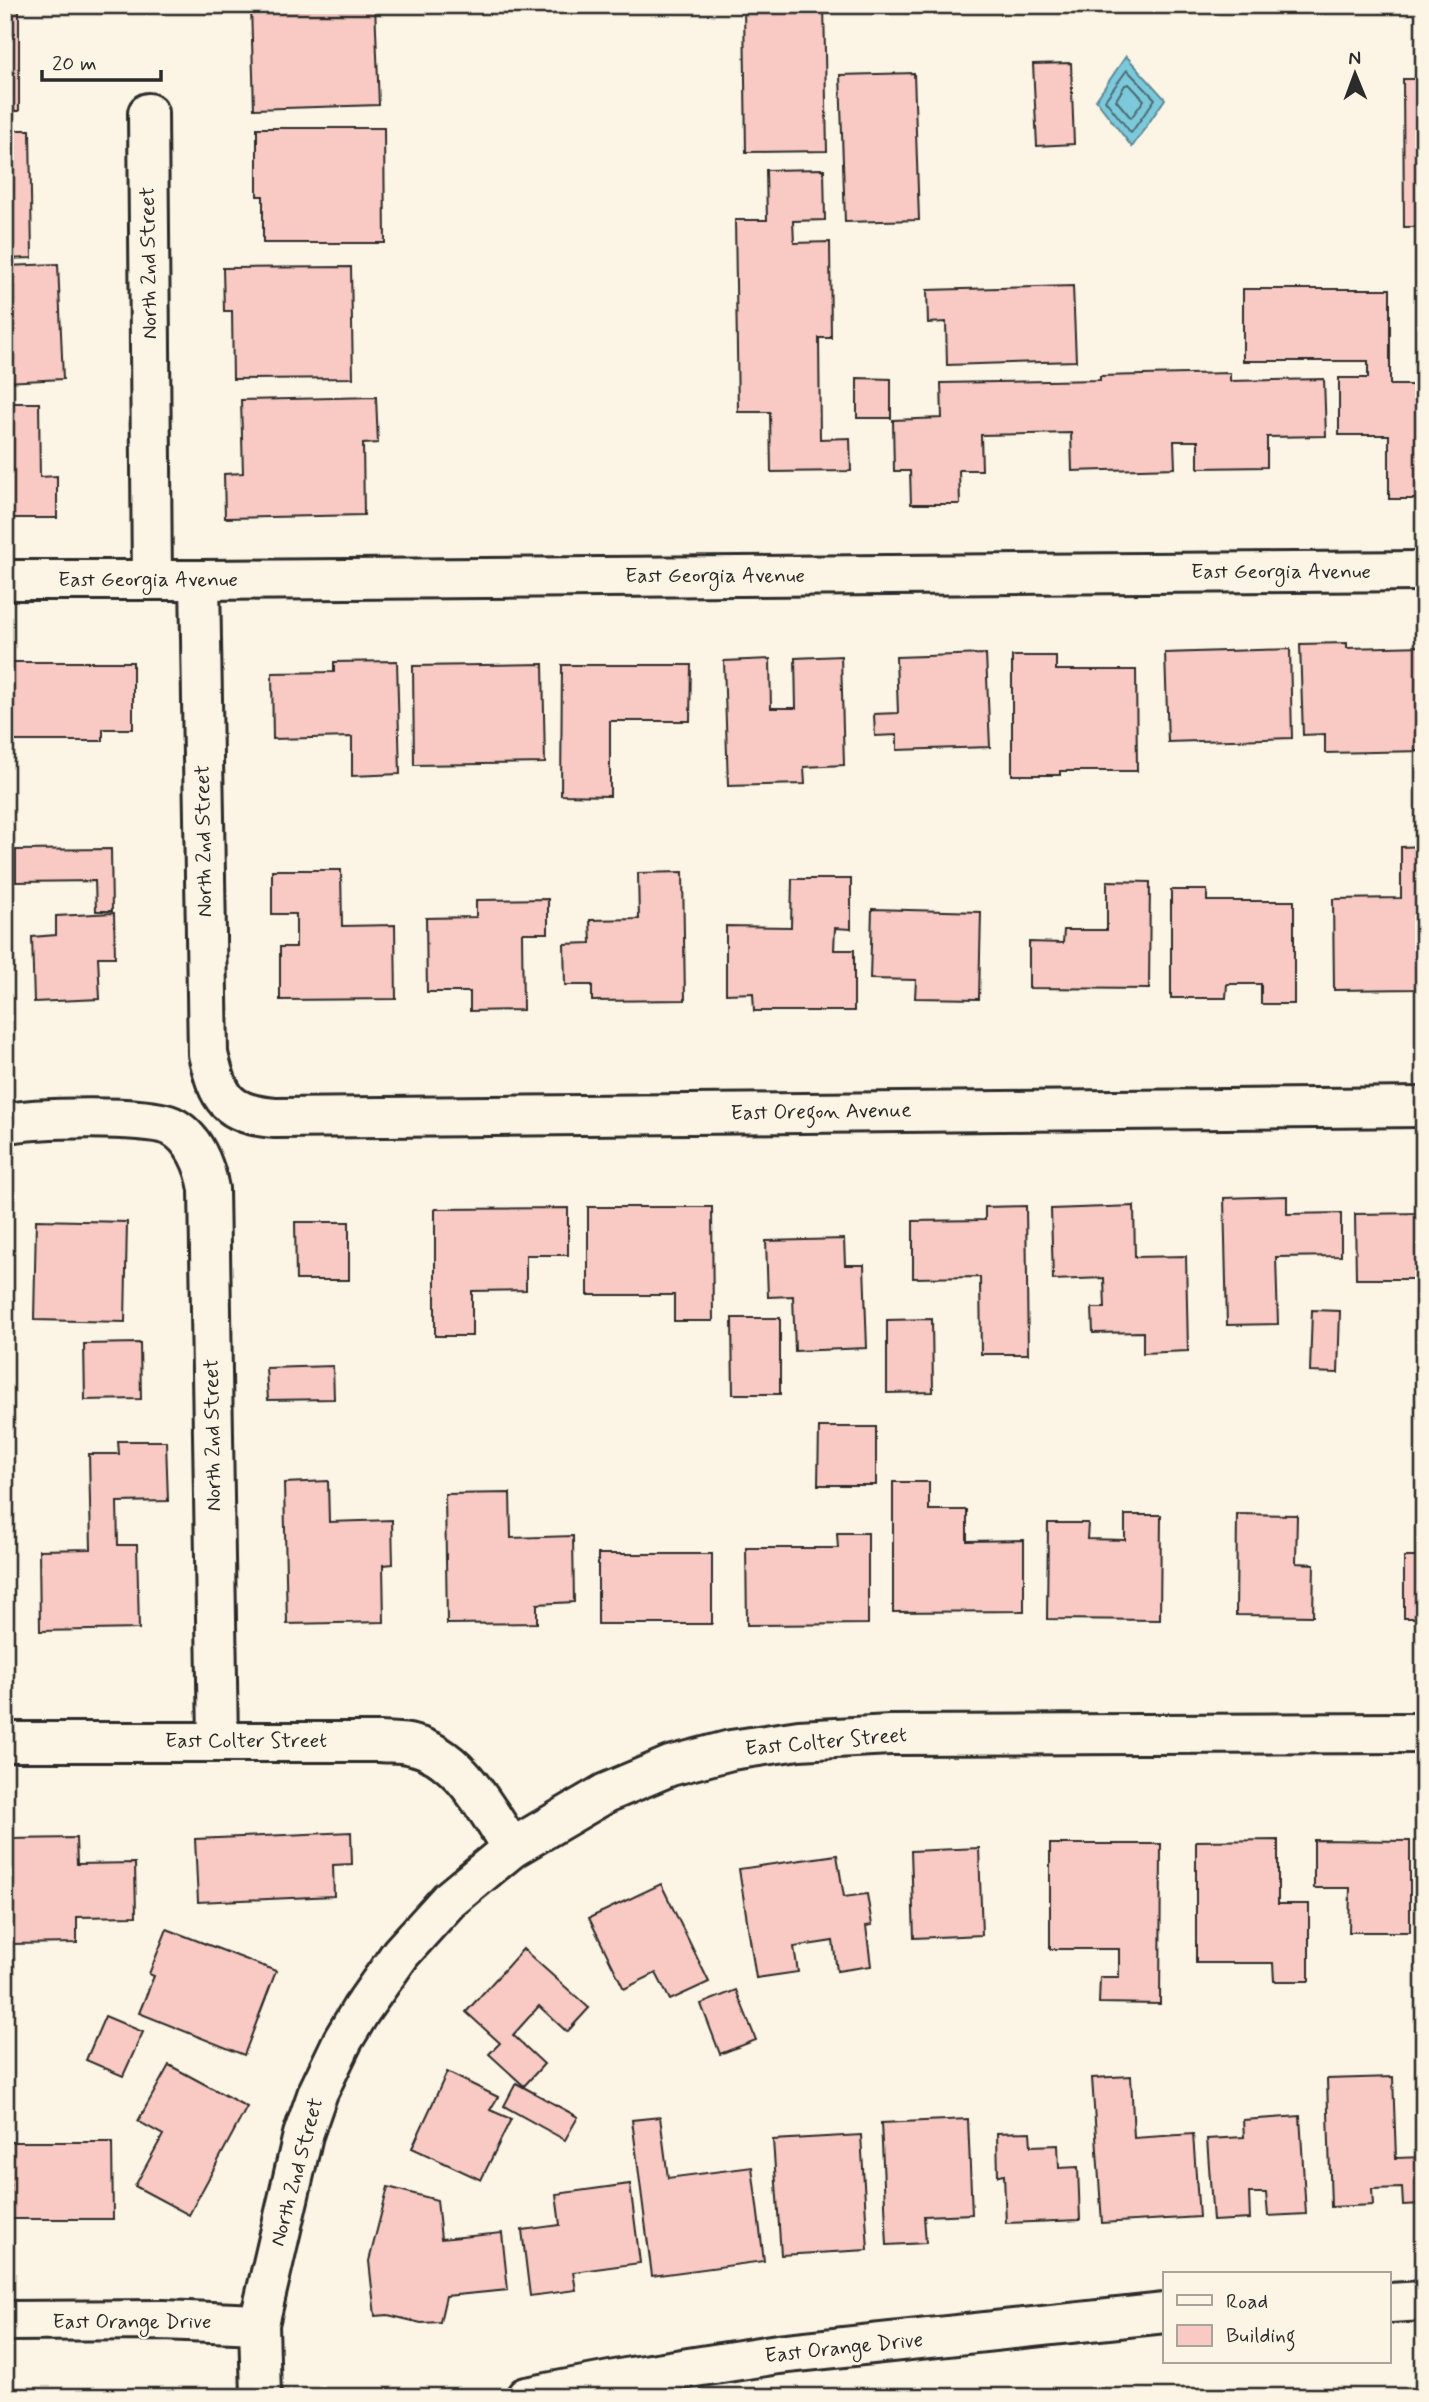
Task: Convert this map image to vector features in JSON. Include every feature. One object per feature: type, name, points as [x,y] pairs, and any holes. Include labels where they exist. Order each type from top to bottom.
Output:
[{"type":"street","name":"North 2nd Street","points":[[148,113],[152,580]]},
{"type":"street","name":"East Georgia Avenue","points":[[5,580],[1424,571]]},
{"type":"street","name":"North 2nd Street","points":[[200,580],[206,1032],[214,1080],[222,1098]]},
{"type":"street","name":"East Oregon Avenue","points":[[222,1098],[254,1116],[275,1118],[1424,1107]]},
{"type":"street","name":"North 2nd Street","points":[[5,1124],[52,1120],[132,1119],[156,1122],[173,1127],[184,1136],[197,1152],[206,1172],[209,1189],[218,1741]]},
{"type":"street","name":"East Colter Street","points":[[5,1742],[380,1742],[413,1745],[436,1754],[459,1772],[512,1848],[606,1793],[670,1766],[731,1750],[799,1741],[890,1735],[1424,1733]]},
{"type":"street","name":"North 2nd Street","points":[[261,2397],[259,2324],[303,2135],[318,2092],[343,2040],[401,1953],[449,1900],[512,1848]]},
{"type":"street","points":[[1390,2303],[1424,2301]]},
{"type":"street","name":"East Orange Drive","points":[[526,2397],[778,2354],[1163,2313]]},
{"type":"street","name":"East Orange Drive","points":[[5,2322],[163,2320],[259,2324]]},
{"type":"water","points":[[1126,56],[1165,99],[1132,147],[1096,100]]},
{"type":"building","points":[[5,5],[19,5],[19,111],[5,111]]},
{"type":"building","points":[[251,5],[375,5],[379,105],[254,109]]},
{"type":"building","points":[[641,5],[702,5],[702,8],[641,8]]},
{"type":"building","points":[[744,5],[824,5],[827,151],[746,152]]},
{"type":"building","points":[[1071,63],[1074,144],[1037,146],[1033,64]]},
{"type":"building","points":[[914,73],[919,220],[845,222],[840,75]]},
{"type":"building","points":[[1403,79],[1424,79],[1424,227],[1404,227]]},
{"type":"building","points":[[257,128],[384,128],[385,243],[263,243],[263,196],[257,196]]},
{"type":"building","points":[[5,130],[30,130],[32,258],[5,259]]},
{"type":"building","points":[[824,169],[825,220],[793,221],[794,243],[830,242],[831,338],[819,338],[820,439],[850,438],[851,471],[771,472],[770,412],[738,412],[735,220],[767,220],[766,170]]},
{"type":"building","points":[[58,264],[63,379],[5,382],[5,266]]},
{"type":"building","points":[[351,267],[353,378],[233,379],[232,311],[224,311],[223,268]]},
{"type":"building","points":[[1073,286],[1076,361],[947,365],[946,322],[928,323],[927,290]]},
{"type":"building","points":[[1243,289],[1390,289],[1390,385],[1418,385],[1424,371],[1424,499],[1389,499],[1389,435],[1339,435],[1339,378],[1368,378],[1368,361],[1243,361]]},
{"type":"building","points":[[1230,373],[1230,381],[1324,379],[1326,436],[1267,437],[1267,467],[1198,468],[1198,441],[1174,441],[1175,468],[1072,471],[1071,433],[981,435],[982,470],[959,470],[960,504],[911,504],[910,471],[894,471],[893,420],[942,418],[941,383],[1100,380],[1100,376]]},
{"type":"building","points":[[857,378],[891,379],[891,418],[857,418]]},
{"type":"building","points":[[376,397],[378,443],[363,444],[364,515],[225,518],[224,474],[243,473],[241,400]]},
{"type":"building","points":[[5,403],[39,403],[40,477],[57,476],[57,518],[5,518]]},
{"type":"building","points":[[1347,643],[1347,648],[1424,646],[1424,751],[1325,753],[1325,734],[1303,735],[1300,644]]},
{"type":"building","points":[[1290,649],[1292,738],[1168,742],[1165,653]]},
{"type":"building","points":[[986,654],[990,747],[897,750],[897,735],[875,736],[874,714],[898,713],[896,657]]},
{"type":"building","points":[[841,656],[844,765],[804,767],[805,784],[728,786],[724,661],[770,659],[771,708],[796,708],[795,658]]},
{"type":"building","points":[[1012,656],[1056,656],[1056,670],[1136,670],[1137,771],[1060,771],[1060,775],[1012,775]]},
{"type":"building","points":[[397,661],[400,774],[352,776],[352,737],[273,739],[272,673],[334,672],[334,662]]},
{"type":"building","points":[[7,662],[133,662],[133,729],[103,729],[103,741],[7,741]]},
{"type":"building","points":[[543,664],[545,763],[414,765],[413,666]]},
{"type":"building","points":[[562,665],[691,665],[690,721],[610,721],[610,796],[561,795]]},
{"type":"building","points":[[1424,846],[1424,941],[1417,941],[1417,989],[1334,990],[1333,899],[1401,898],[1401,847]]},
{"type":"building","points":[[111,849],[112,911],[96,911],[95,881],[16,882],[16,850]]},
{"type":"building","points":[[272,870],[341,870],[342,926],[395,925],[396,999],[280,1000],[280,947],[296,947],[296,914],[272,914]]},
{"type":"building","points":[[683,872],[685,1000],[592,1001],[592,985],[565,985],[564,944],[591,943],[590,920],[639,919],[638,873]]},
{"type":"building","points":[[792,879],[851,879],[851,929],[835,928],[834,950],[854,950],[854,1011],[754,1011],[753,993],[726,994],[726,926],[791,927]]},
{"type":"building","points":[[1107,881],[1150,882],[1149,989],[1029,988],[1029,942],[1063,943],[1064,930],[1107,930]]},
{"type":"building","points":[[1171,890],[1207,890],[1207,901],[1294,901],[1294,1004],[1261,1004],[1261,984],[1227,984],[1226,998],[1171,998]]},
{"type":"building","points":[[548,899],[548,933],[522,933],[523,1010],[470,1011],[470,992],[427,992],[426,918],[476,917],[476,900]]},
{"type":"building","points":[[872,909],[981,912],[979,999],[915,998],[916,980],[870,979]]},
{"type":"building","points":[[114,913],[115,957],[98,957],[100,999],[34,1002],[32,937],[56,935],[56,916]]},
{"type":"building","points":[[1287,1196],[1287,1214],[1341,1213],[1341,1256],[1276,1257],[1278,1324],[1227,1325],[1224,1198]]},
{"type":"building","points":[[1026,1206],[1028,1354],[981,1354],[980,1277],[913,1278],[913,1221],[985,1220],[985,1207]]},
{"type":"building","points":[[1134,1206],[1135,1257],[1186,1256],[1188,1351],[1143,1353],[1143,1332],[1093,1333],[1092,1308],[1105,1308],[1104,1278],[1053,1280],[1051,1209]]},
{"type":"building","points":[[588,1207],[712,1207],[713,1321],[674,1321],[674,1295],[588,1295]]},
{"type":"building","points":[[568,1208],[568,1255],[526,1255],[526,1290],[472,1291],[472,1336],[435,1336],[435,1209]]},
{"type":"building","points":[[1424,1213],[1424,1339],[1421,1339],[1420,1279],[1356,1279],[1355,1214]]},
{"type":"building","points":[[36,1220],[127,1222],[125,1322],[34,1320]]},
{"type":"building","points":[[295,1222],[349,1222],[349,1280],[296,1280]]},
{"type":"building","points":[[844,1239],[845,1265],[864,1265],[867,1348],[795,1351],[793,1296],[768,1297],[766,1241]]},
{"type":"building","points":[[1312,1310],[1340,1311],[1338,1373],[1310,1372]]},
{"type":"building","points":[[732,1318],[780,1318],[780,1394],[733,1394]]},
{"type":"building","points":[[932,1319],[933,1392],[887,1393],[887,1320]]},
{"type":"building","points":[[140,1343],[141,1399],[85,1400],[84,1344]]},
{"type":"building","points":[[333,1366],[334,1399],[268,1400],[266,1368]]},
{"type":"building","points":[[819,1427],[876,1427],[876,1485],[818,1485]]},
{"type":"building","points":[[118,1441],[166,1441],[168,1501],[117,1502],[118,1545],[137,1545],[139,1629],[40,1631],[39,1550],[91,1549],[89,1454],[119,1454]]},
{"type":"building","points":[[328,1481],[329,1522],[392,1520],[393,1564],[383,1565],[384,1622],[287,1624],[284,1483]]},
{"type":"building","points":[[893,1482],[929,1482],[929,1510],[967,1510],[967,1541],[1024,1540],[1024,1611],[893,1612]]},
{"type":"building","points":[[510,1493],[511,1538],[573,1536],[574,1602],[537,1604],[537,1623],[447,1624],[445,1494]]},
{"type":"building","points":[[1237,1514],[1297,1515],[1296,1563],[1314,1564],[1313,1616],[1236,1615]]},
{"type":"building","points":[[1125,1515],[1161,1515],[1160,1620],[1047,1619],[1048,1523],[1088,1523],[1087,1539],[1125,1540]]},
{"type":"building","points":[[837,1533],[868,1533],[868,1624],[747,1625],[746,1548],[838,1548]]},
{"type":"building","points":[[598,1554],[712,1554],[712,1624],[598,1624]]},
{"type":"building","points":[[1404,1557],[1424,1557],[1424,1618],[1404,1618]]},
{"type":"building","points":[[351,1832],[352,1864],[333,1865],[334,1896],[198,1902],[195,1839]]},
{"type":"building","points":[[76,1838],[77,1864],[135,1863],[136,1916],[77,1917],[77,1943],[9,1944],[8,1839]]},
{"type":"building","points":[[1278,1840],[1278,1904],[1309,1904],[1309,1981],[1274,1981],[1273,1963],[1196,1963],[1196,1841]]},
{"type":"building","points":[[1314,1840],[1410,1841],[1410,1932],[1349,1932],[1350,1888],[1314,1888]]},
{"type":"building","points":[[1050,1844],[1161,1844],[1160,2004],[1099,2003],[1100,1977],[1119,1977],[1119,1949],[1050,1949]]},
{"type":"building","points":[[979,1848],[982,1935],[914,1938],[911,1851]]},
{"type":"building","points":[[837,1855],[844,1897],[867,1894],[872,1925],[866,1926],[871,1966],[837,1971],[833,1941],[794,1947],[798,1972],[756,1978],[739,1869]]},
{"type":"building","points":[[661,1884],[709,1982],[670,2000],[656,1973],[624,1989],[589,1918]]},
{"type":"building","points":[[167,1929],[276,1971],[244,2055],[139,2013],[154,1976],[149,1974]]},
{"type":"building","points":[[523,1949],[589,2008],[567,2032],[539,2006],[513,2035],[544,2064],[524,2086],[489,2054],[500,2043],[466,2012]]},
{"type":"building","points":[[736,1990],[756,2040],[720,2054],[701,2004]]},
{"type":"building","points":[[105,2016],[143,2032],[123,2076],[86,2060]]},
{"type":"building","points":[[169,2065],[247,2107],[189,2215],[135,2186],[163,2135],[138,2121]]},
{"type":"building","points":[[447,2072],[498,2097],[490,2110],[511,2119],[481,2180],[412,2148]]},
{"type":"building","points":[[1131,2076],[1134,2138],[1193,2134],[1199,2217],[1102,2223],[1092,2078]]},
{"type":"building","points":[[1393,2077],[1396,2158],[1424,2157],[1424,2204],[1403,2205],[1402,2188],[1372,2189],[1373,2205],[1331,2207],[1327,2079]]},
{"type":"building","points":[[516,2083],[578,2117],[565,2140],[504,2106]]},
{"type":"building","points":[[1300,2116],[1306,2214],[1268,2216],[1266,2193],[1249,2193],[1250,2219],[1213,2221],[1207,2139],[1244,2137],[1243,2120]]},
{"type":"building","points":[[660,2117],[668,2178],[752,2167],[764,2261],[652,2276],[632,2120]]},
{"type":"building","points":[[968,2119],[972,2214],[924,2216],[926,2243],[887,2245],[881,2123]]},
{"type":"building","points":[[1030,2132],[1031,2146],[1058,2145],[1059,2168],[1078,2167],[1080,2220],[1006,2223],[1004,2175],[998,2176],[997,2133]]},
{"type":"building","points":[[861,2135],[868,2250],[781,2255],[773,2140]]},
{"type":"building","points":[[10,2142],[112,2142],[113,2219],[10,2219]]},
{"type":"building","points":[[630,2184],[640,2263],[573,2272],[576,2290],[530,2296],[522,2230],[560,2225],[556,2194]]},
{"type":"building","points":[[388,2187],[437,2200],[441,2239],[502,2233],[508,2290],[446,2296],[440,2322],[421,2323],[388,2315],[375,2316],[369,2261]]}]
